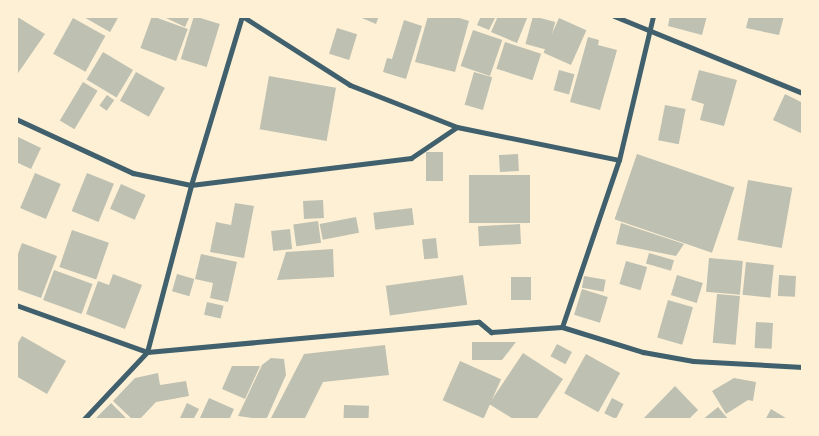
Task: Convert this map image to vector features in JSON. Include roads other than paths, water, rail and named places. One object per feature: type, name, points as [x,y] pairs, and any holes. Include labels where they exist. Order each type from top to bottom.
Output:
[{"type":"street","points":[[84,420],[147,352],[191,185],[242,16],[350,84],[457,127],[619,160]]},
{"type":"street","points":[[614,16],[648,32],[803,94]]},
{"type":"street","points":[[562,327],[619,160],[653,16]]},
{"type":"street","points":[[16,119],[133,173],[191,185],[411,158],[457,127]]},
{"type":"street","points":[[16,304],[147,352],[479,322],[491,332],[562,327],[643,352],[693,361],[803,367]]}]
